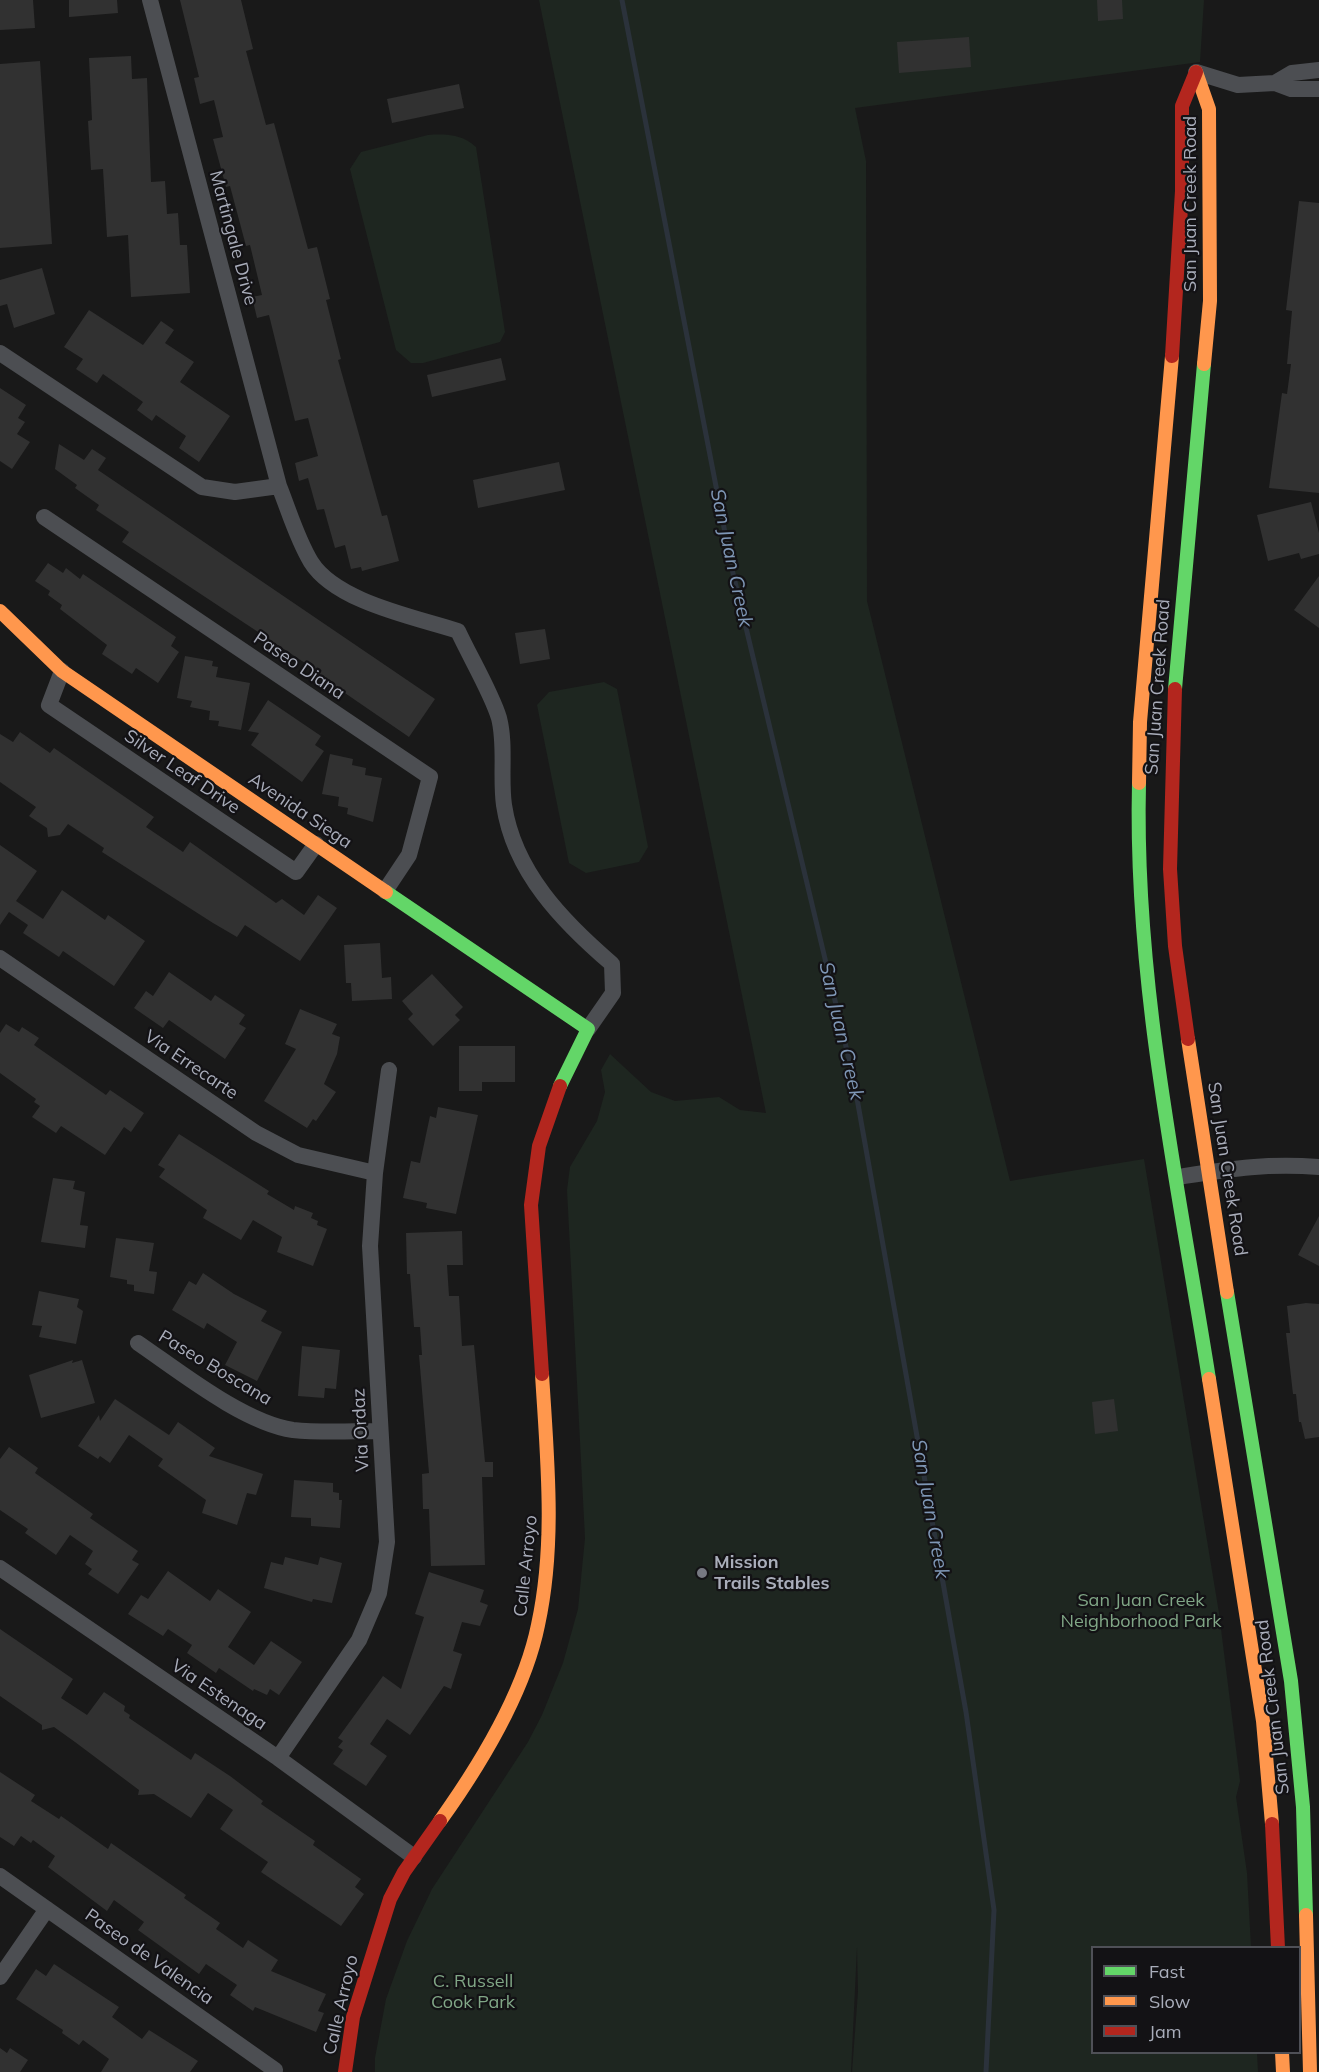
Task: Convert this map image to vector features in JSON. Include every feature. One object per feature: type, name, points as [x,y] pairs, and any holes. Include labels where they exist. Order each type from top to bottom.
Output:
[{"type":"street","name":"Martingale Drive","points":[[150,0],[279,486],[312,564],[337,587],[368,602],[458,631],[499,718],[504,806],[521,859],[546,899],[583,940],[612,964],[613,993],[588,1029]]},
{"type":"street","points":[[1196,72],[1238,85],[1275,83],[1291,89],[1319,79]]},
{"type":"street","name":"San Juan Creek Road","points":[[1196,72],[1209,109],[1209,301],[1177,645],[1170,793],[1170,869],[1175,946],[1208,1173],[1291,1681],[1303,1807],[1310,2072]]},
{"type":"street","name":"San Juan Creek Road","points":[[1196,72],[1182,106],[1182,191],[1179,247],[1154,583],[1140,722],[1138,844],[1147,984],[1263,1722],[1275,1863],[1278,1946]]},
{"type":"street","points":[[0,352],[202,488],[235,492],[279,486]]},
{"type":"street","name":"Paseo Diana","points":[[44,517],[430,777],[409,855],[386,891]]},
{"type":"street","name":"Avenida Siega","points":[[0,611],[62,671],[588,1029]]},
{"type":"street","name":"Silver Leaf Drive","points":[[62,671],[49,705],[296,872],[316,844]]},
{"type":"street","name":"Via Errecarte","points":[[0,958],[256,1134],[298,1155],[375,1173]]},
{"type":"street","name":"Calle Arroyo","points":[[345,2072],[353,2017],[390,1899],[414,1857],[457,1797],[493,1737],[516,1689],[538,1627],[548,1568],[550,1506],[531,1205],[539,1146],[560,1086],[588,1029]]},
{"type":"street","name":"Via Ordaz","points":[[278,1758],[358,1640],[379,1593],[387,1542],[370,1246],[375,1173],[389,1070]]},
{"type":"street","points":[[1178,1178],[1277,1164],[1319,1167]]},
{"type":"street","name":"Paseo Boscana","points":[[138,1343],[237,1408],[265,1422],[292,1430],[380,1431]]},
{"type":"street","name":"Via Estenaga","points":[[0,1568],[278,1758],[414,1857]]},
{"type":"street","name":"Paseo de Valencia","points":[[0,1876],[274,2070]]},
{"type":"street","points":[[0,1977],[47,1908]]},
{"type":"street","points":[[1282,2054],[1283,2072]]},
{"type":"green space","points":[[539,0],[1204,0],[1200,62],[855,108],[866,161],[867,601],[1010,1181],[1144,1159],[1219,1613],[1240,1781],[1236,1797],[1247,1873],[1251,1946],[1091,1946],[1091,2054],[1257,2054],[1258,2072],[852,2072],[858,1992],[857,1947],[851,2072],[375,2072],[375,2058],[386,1999],[407,1941],[432,1889],[528,1742],[542,1715],[563,1663],[578,1609],[585,1538],[567,1190],[570,1167],[597,1121],[605,1092],[601,1070],[610,1054],[651,1092],[675,1101],[719,1097],[740,1110],[766,1113]]},
{"type":"green space","points":[[428,135],[459,137],[476,147],[505,332],[500,342],[423,363],[411,363],[396,350],[350,169],[361,152]]},
{"type":"green space","points":[[604,682],[617,689],[648,847],[639,862],[586,873],[569,863],[537,705],[549,692]]},
{"type":"building","points":[[0,0],[33,0],[35,28],[0,30]]},
{"type":"building","points":[[69,0],[117,0],[118,13],[69,17]]},
{"type":"building","points":[[180,0],[241,0],[253,49],[246,51],[266,125],[274,123],[308,249],[317,247],[330,299],[326,300],[341,359],[338,360],[382,516],[387,515],[399,561],[362,571],[361,567],[351,569],[345,545],[335,548],[324,509],[317,510],[308,478],[299,481],[295,463],[318,456],[308,418],[295,421],[269,315],[257,318],[252,297],[262,295],[250,245],[246,246],[230,186],[226,187],[213,139],[223,137],[214,100],[200,104],[194,78],[199,77]]},
{"type":"building","points":[[1097,0],[1122,0],[1123,19],[1098,21]]},
{"type":"building","points":[[969,37],[971,67],[899,73],[897,42]]},
{"type":"building","points":[[131,56],[132,79],[147,78],[151,182],[165,181],[167,214],[178,213],[180,245],[187,245],[190,293],[131,297],[128,235],[107,237],[103,169],[91,170],[88,121],[92,120],[89,58]]},
{"type":"building","points":[[40,61],[52,244],[0,248],[0,64]]},
{"type":"building","points":[[459,84],[464,108],[392,123],[387,99]]},
{"type":"building","points":[[1299,201],[1319,203],[1319,493],[1269,488],[1282,393],[1287,394],[1291,364],[1287,364],[1292,311],[1286,310]]},
{"type":"building","points":[[42,268],[55,314],[14,328],[7,304],[0,306],[0,280]]},
{"type":"building","points":[[89,310],[143,345],[161,321],[174,330],[165,343],[194,362],[180,382],[230,416],[199,462],[179,448],[186,436],[156,415],[152,421],[137,410],[143,402],[103,374],[97,383],[76,369],[83,359],[64,347]]},
{"type":"building","points":[[501,358],[506,380],[432,397],[427,375]]},
{"type":"building","points":[[0,388],[26,405],[18,418],[25,422],[17,434],[30,442],[12,469],[0,461]]},
{"type":"building","points":[[59,444],[84,460],[92,449],[106,458],[98,470],[435,699],[409,737],[307,667],[308,665],[122,542],[129,532],[96,510],[99,505],[75,488],[77,485],[55,469]]},
{"type":"building","points":[[559,462],[565,490],[478,508],[473,480]]},
{"type":"building","points":[[1311,502],[1319,533],[1319,554],[1301,559],[1299,553],[1268,561],[1257,515]]},
{"type":"building","points":[[48,563],[63,573],[66,568],[80,579],[83,574],[176,637],[171,646],[179,652],[158,683],[136,668],[132,674],[102,654],[107,645],[60,609],[62,605],[48,595],[50,591],[35,581]]},
{"type":"building","points":[[1319,576],[1319,628],[1294,610]]},
{"type":"building","points":[[545,629],[550,659],[520,664],[515,633]]},
{"type":"building","points":[[185,656],[213,661],[212,666],[218,667],[216,677],[250,683],[241,730],[218,726],[219,721],[209,720],[210,711],[190,707],[192,701],[177,698]]},
{"type":"building","points":[[268,700],[321,736],[315,745],[324,751],[302,782],[251,745],[259,733],[248,731]]},
{"type":"building","points":[[20,732],[50,753],[54,748],[154,817],[146,827],[183,852],[190,842],[276,903],[282,899],[304,915],[318,895],[337,908],[300,961],[245,925],[237,937],[213,923],[102,852],[104,848],[68,824],[60,835],[48,837],[47,828],[29,816],[36,807],[0,782],[0,734],[13,742]]},
{"type":"building","points":[[330,754],[353,759],[352,765],[366,768],[365,775],[382,778],[373,822],[347,814],[348,808],[338,806],[339,797],[322,794]]},
{"type":"building","points":[[0,845],[37,871],[16,901],[43,919],[62,890],[105,920],[108,915],[145,941],[114,986],[63,951],[59,957],[23,933],[28,925],[9,912],[0,925]]},
{"type":"building","points":[[380,943],[382,978],[391,977],[392,999],[352,1001],[351,983],[346,983],[344,945]]},
{"type":"building","points":[[169,972],[211,1001],[215,995],[245,1015],[239,1024],[246,1028],[225,1059],[169,1020],[163,1028],[134,1008],[146,991],[153,996]]},
{"type":"building","points":[[432,974],[463,1007],[455,1015],[460,1020],[433,1046],[408,1019],[413,1014],[402,1001]]},
{"type":"building","points":[[300,1009],[337,1024],[332,1034],[340,1037],[337,1054],[324,1084],[336,1092],[316,1121],[313,1119],[307,1128],[264,1101],[296,1049],[285,1044]]},
{"type":"building","points":[[6,1024],[19,1032],[22,1027],[39,1038],[34,1045],[106,1095],[110,1090],[144,1113],[131,1132],[124,1127],[105,1155],[61,1126],[56,1133],[32,1117],[40,1106],[34,1102],[36,1099],[0,1073],[0,1033]]},
{"type":"building","points":[[459,1046],[515,1046],[515,1082],[482,1082],[482,1091],[459,1091]]},
{"type":"building","points":[[438,1107],[478,1115],[456,1214],[426,1208],[427,1203],[403,1198],[411,1161],[420,1163],[430,1116],[436,1118]]},
{"type":"building","points":[[179,1134],[269,1191],[267,1194],[294,1210],[295,1206],[313,1213],[311,1218],[318,1221],[317,1225],[327,1229],[313,1266],[277,1252],[282,1237],[253,1220],[241,1240],[203,1218],[207,1210],[159,1177],[165,1169],[158,1165]]},
{"type":"building","points":[[53,1178],[75,1181],[73,1189],[85,1192],[80,1225],[88,1226],[85,1248],[41,1242]]},
{"type":"building","points":[[1319,1216],[1319,1266],[1298,1255]]},
{"type":"building","points":[[462,1231],[463,1265],[447,1265],[449,1296],[459,1296],[462,1346],[474,1345],[485,1462],[493,1462],[493,1477],[482,1477],[485,1565],[431,1566],[429,1509],[423,1509],[422,1474],[429,1473],[419,1355],[422,1355],[420,1327],[414,1327],[410,1274],[407,1274],[406,1233]]},
{"type":"building","points":[[116,1238],[154,1243],[149,1271],[157,1272],[154,1294],[134,1291],[134,1285],[127,1284],[127,1280],[110,1277]]},
{"type":"building","points":[[203,1273],[234,1294],[267,1311],[261,1321],[282,1332],[257,1381],[225,1365],[237,1342],[207,1323],[204,1329],[172,1310],[189,1281],[196,1285]]},
{"type":"building","points":[[39,1291],[79,1299],[77,1307],[83,1311],[76,1344],[39,1337],[42,1326],[32,1325]]},
{"type":"building","points":[[1306,1303],[1319,1304],[1319,1437],[1305,1439],[1301,1422],[1299,1422],[1296,1394],[1293,1394],[1286,1333],[1290,1333],[1287,1306]]},
{"type":"building","points":[[302,1346],[340,1350],[336,1389],[325,1388],[324,1398],[298,1396]]},
{"type":"building","points":[[73,1360],[72,1363],[82,1360],[95,1403],[41,1418],[29,1375]]},
{"type":"building","points":[[115,1399],[169,1435],[178,1422],[215,1448],[209,1456],[263,1474],[256,1495],[247,1493],[237,1525],[202,1513],[206,1500],[158,1466],[163,1459],[129,1435],[110,1463],[100,1456],[98,1459],[78,1446],[99,1415],[100,1421]]},
{"type":"building","points":[[1114,1399],[1118,1431],[1095,1434],[1092,1402]]},
{"type":"building","points":[[9,1447],[38,1468],[35,1473],[93,1514],[90,1518],[138,1551],[132,1560],[139,1564],[118,1594],[88,1574],[92,1569],[85,1564],[93,1551],[70,1535],[56,1555],[25,1533],[28,1529],[0,1510],[0,1459]]},
{"type":"building","points":[[294,1480],[333,1483],[333,1492],[339,1493],[339,1500],[342,1500],[340,1528],[311,1526],[311,1518],[291,1517]]},
{"type":"building","points":[[285,1557],[318,1565],[320,1557],[342,1563],[332,1603],[313,1599],[312,1602],[264,1588],[271,1562],[283,1565]]},
{"type":"building","points":[[168,1571],[210,1601],[218,1589],[251,1612],[228,1647],[254,1665],[271,1641],[302,1662],[279,1695],[270,1689],[267,1695],[254,1689],[253,1691],[219,1668],[216,1673],[187,1653],[192,1645],[168,1629],[163,1636],[128,1614],[141,1595],[148,1599]]},
{"type":"building","points":[[429,1572],[484,1590],[480,1602],[488,1605],[480,1626],[462,1622],[453,1651],[462,1654],[451,1689],[444,1686],[410,1735],[387,1719],[370,1744],[387,1756],[366,1786],[333,1764],[343,1750],[338,1747],[343,1741],[338,1738],[383,1676],[401,1689],[424,1617],[415,1614]]},
{"type":"building","points":[[0,1629],[73,1679],[61,1698],[87,1715],[104,1692],[125,1706],[124,1711],[130,1715],[129,1718],[191,1760],[195,1753],[230,1776],[263,1801],[261,1804],[315,1841],[313,1845],[361,1879],[355,1887],[364,1894],[341,1926],[261,1872],[268,1862],[220,1829],[233,1810],[208,1793],[191,1818],[154,1794],[138,1795],[139,1790],[75,1742],[54,1727],[42,1730],[42,1725],[0,1696]]},
{"type":"building","points":[[0,1772],[35,1795],[31,1801],[59,1819],[61,1816],[108,1849],[111,1843],[186,1895],[184,1898],[220,1923],[216,1929],[243,1948],[248,1940],[278,1960],[271,1971],[326,1994],[318,2011],[324,2013],[316,2032],[255,2007],[253,2011],[230,1995],[237,1985],[206,1964],[199,1974],[138,1930],[144,1922],[114,1900],[107,1911],[48,1867],[55,1856],[33,1840],[31,1843],[21,1836],[14,1846],[0,1837]]},
{"type":"building","points":[[54,1964],[119,2007],[112,2017],[142,2039],[149,2030],[198,2061],[190,2072],[101,2072],[109,2059],[83,2040],[79,2045],[62,2033],[63,2030],[16,1999],[36,1969],[46,1976]]},
{"type":"building","points":[[0,2048],[7,2053],[10,2048],[28,2060],[20,2072],[0,2072]]},
{"type":"waterway","name":"San Juan Creek","points":[[622,0],[732,569],[853,1076],[966,1712],[994,1910],[986,2072]]},
{"type":"traffic: fast","points":[[1175,689],[1204,364]]},
{"type":"traffic: fast","points":[[1139,783],[1139,858],[1143,933],[1151,1007],[1160,1082],[1209,1379]]},
{"type":"traffic: fast","points":[[386,892],[588,1029],[560,1086]]},
{"type":"traffic: fast","points":[[1227,1292],[1291,1681],[1303,1807],[1306,1915]]},
{"type":"traffic: slow","points":[[1196,72],[1209,109],[1210,301],[1204,364]]},
{"type":"traffic: slow","points":[[1139,783],[1140,722],[1172,356]]},
{"type":"traffic: slow","points":[[0,611],[62,671],[386,892]]},
{"type":"traffic: slow","points":[[1188,1039],[1227,1292]]},
{"type":"traffic: slow","points":[[440,1821],[499,1728],[522,1677],[538,1625],[547,1563],[549,1500],[542,1374]]},
{"type":"traffic: slow","points":[[1209,1379],[1263,1721],[1272,1824]]},
{"type":"traffic: slow","points":[[1306,1915],[1310,2072]]},
{"type":"traffic: slow","points":[[1282,2054],[1283,2072]]},
{"type":"traffic: jam","points":[[1172,356],[1182,191],[1182,106],[1196,72]]},
{"type":"traffic: jam","points":[[1175,689],[1170,869],[1175,946],[1188,1039]]},
{"type":"traffic: jam","points":[[542,1374],[531,1205],[539,1146],[560,1086]]},
{"type":"traffic: jam","points":[[345,2072],[353,2017],[390,1899],[404,1872],[440,1821]]},
{"type":"traffic: jam","points":[[1272,1824],[1278,1946]]},
{"type":"place","name":"Mission Trails Stables","points":[[702,1573]]},
{"type":"park label","name":"San Juan Creek Neighborhood Park","points":[[1141,1611]]},
{"type":"park label","name":"C. Russell Cook Park","points":[[473,1992]]}]
